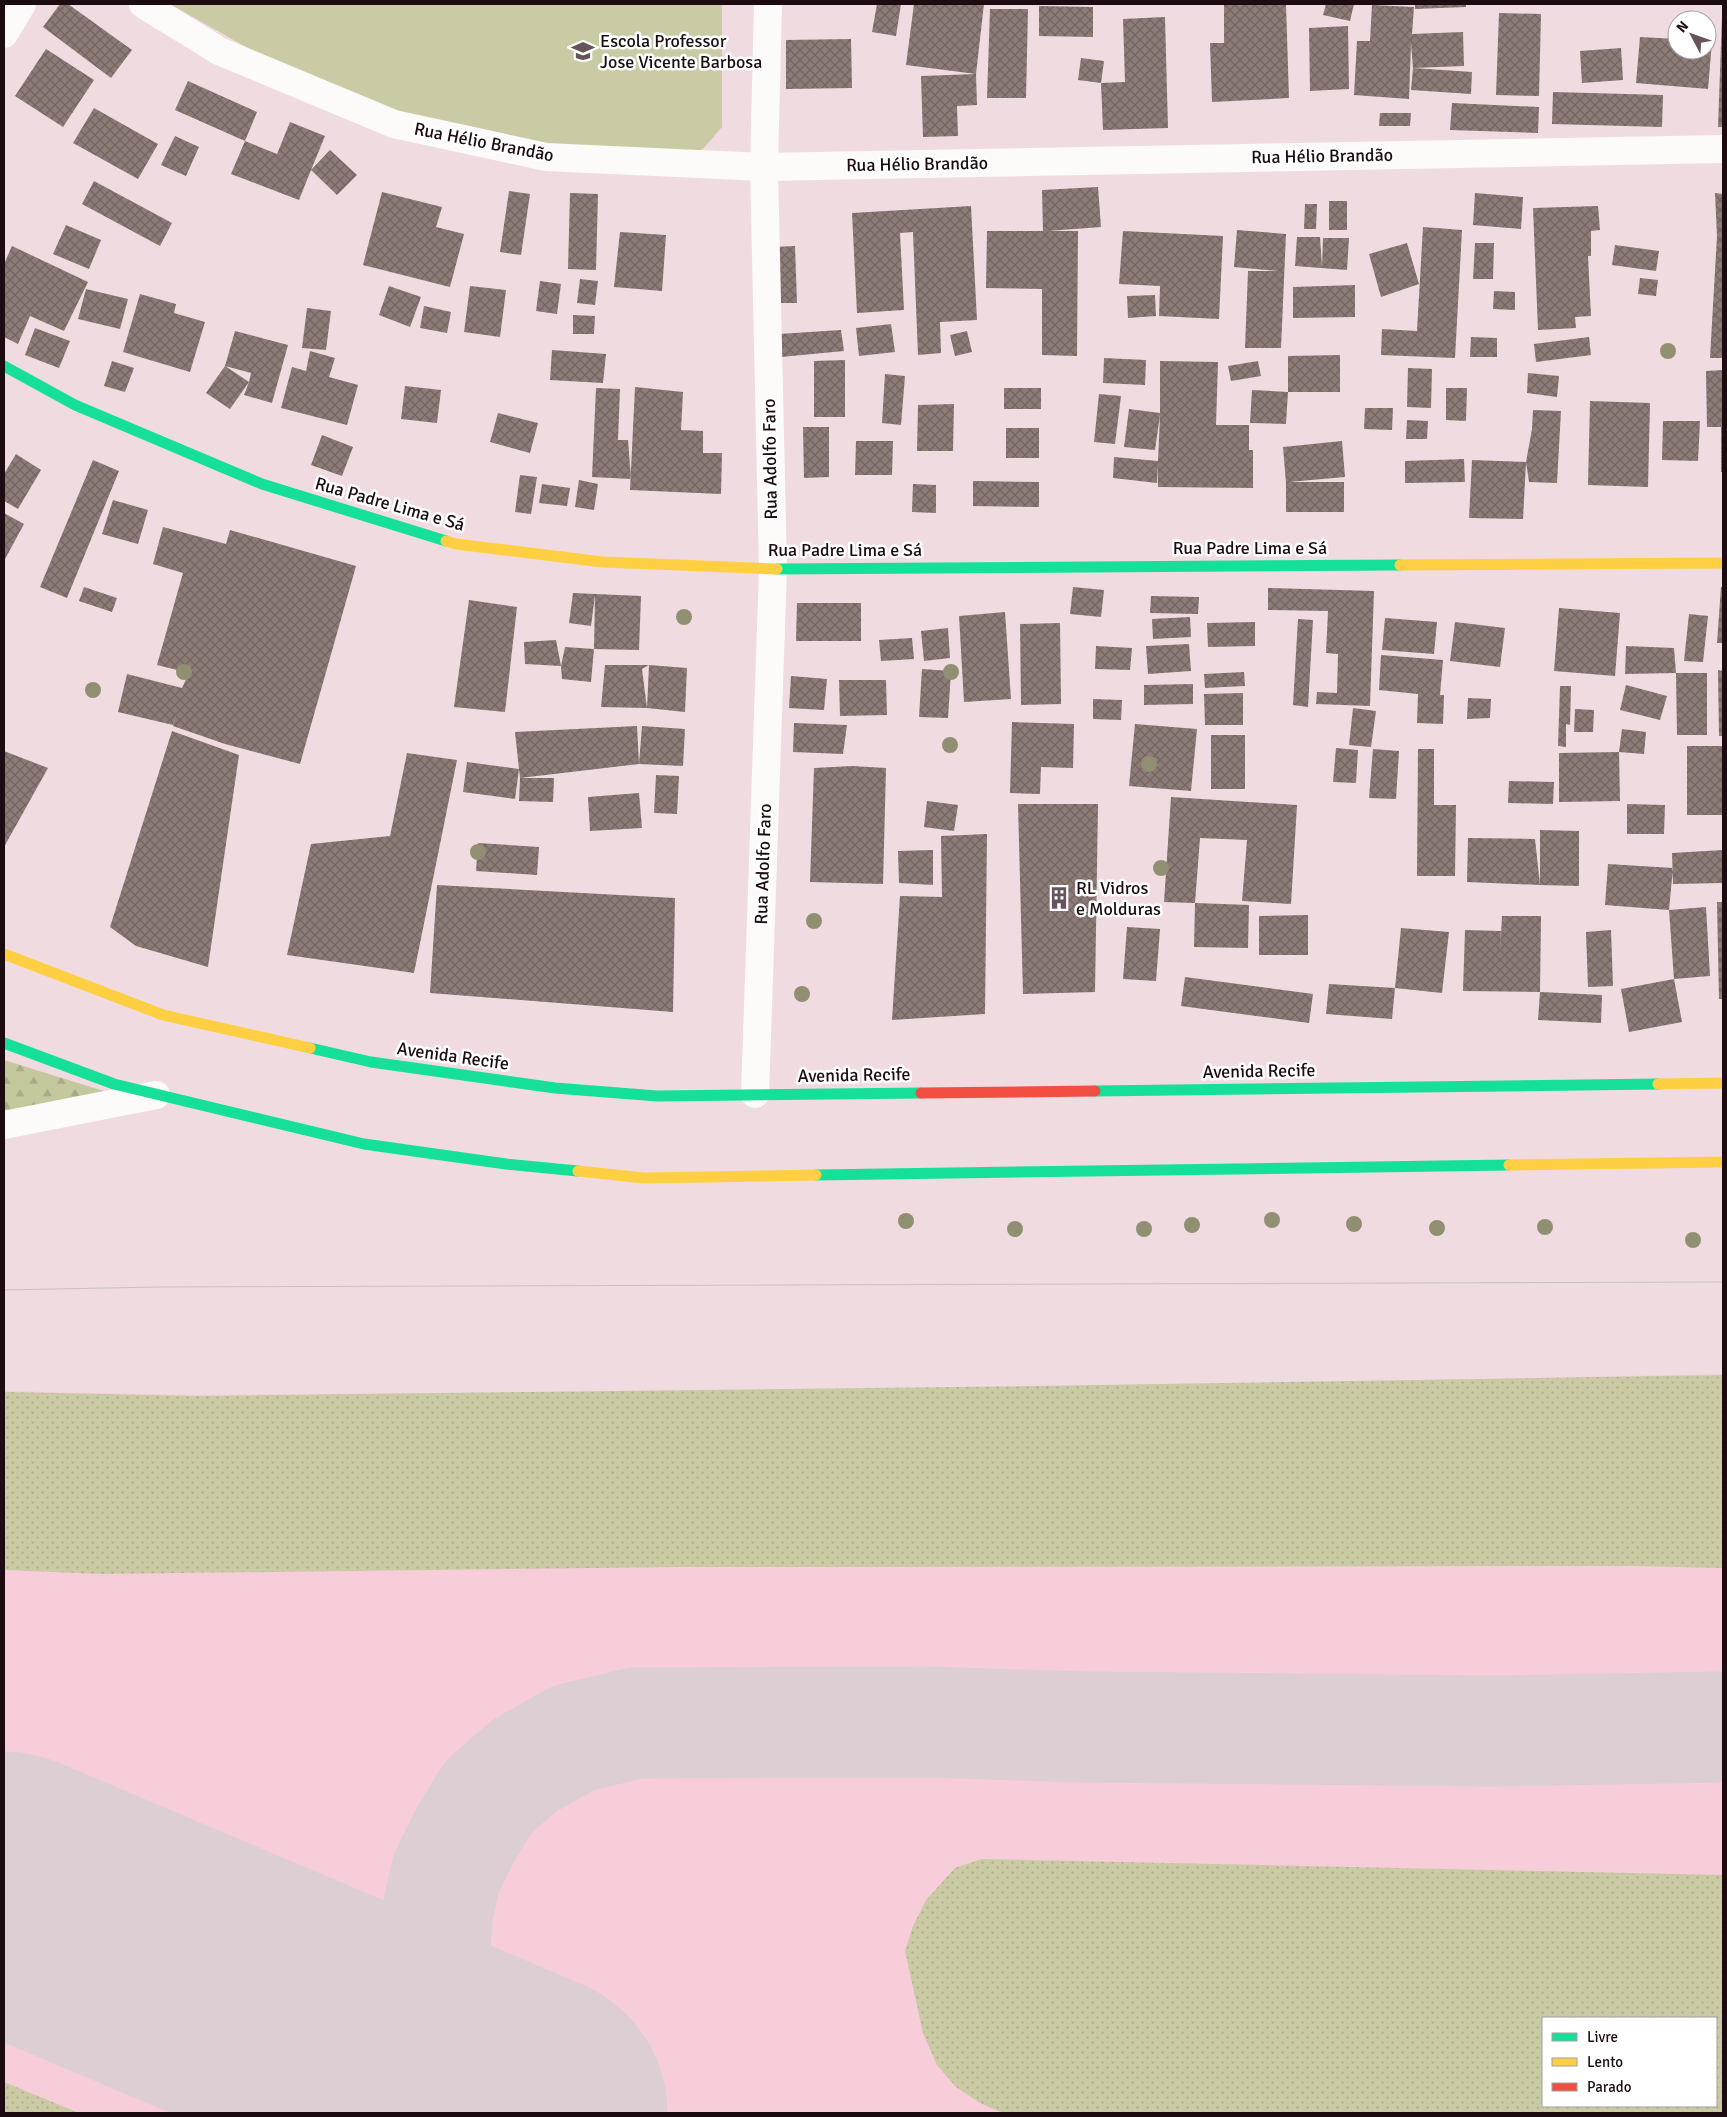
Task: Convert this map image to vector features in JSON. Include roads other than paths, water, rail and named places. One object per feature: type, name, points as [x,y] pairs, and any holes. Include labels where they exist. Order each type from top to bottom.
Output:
[{"type":"main road","name":"Rua Padre Lima e Sá","points":[[4,366],[75,405],[262,484],[456,544],[603,562],[773,568],[1723,563]]},
{"type":"main road","name":"Avenida Recife","points":[[4,954],[164,1014],[371,1062],[555,1088],[657,1096],[1723,1083]]},
{"type":"main road","points":[[4,1043],[114,1084],[364,1144],[506,1164],[644,1178],[1723,1162]]},
{"type":"street","points":[[4,34],[22,4]]},
{"type":"street","name":"Rua Hélio Brandão","points":[[144,4],[219,51],[394,124],[546,157],[764,167],[1723,149]]},
{"type":"street","name":"Rua Adolfo Faro","points":[[755,1094],[773,568],[764,167],[768,4]]},
{"type":"street","points":[[4,1125],[156,1095]]},
{"type":"tram line","points":[[4,1290],[159,1287],[1723,1282]]},
{"type":"place","name":"Escola Professor Jose Vicente Barbosa","points":[[583,51]]},
{"type":"place","name":"RL Vidros e Molduras","points":[[1059,898]]}]
